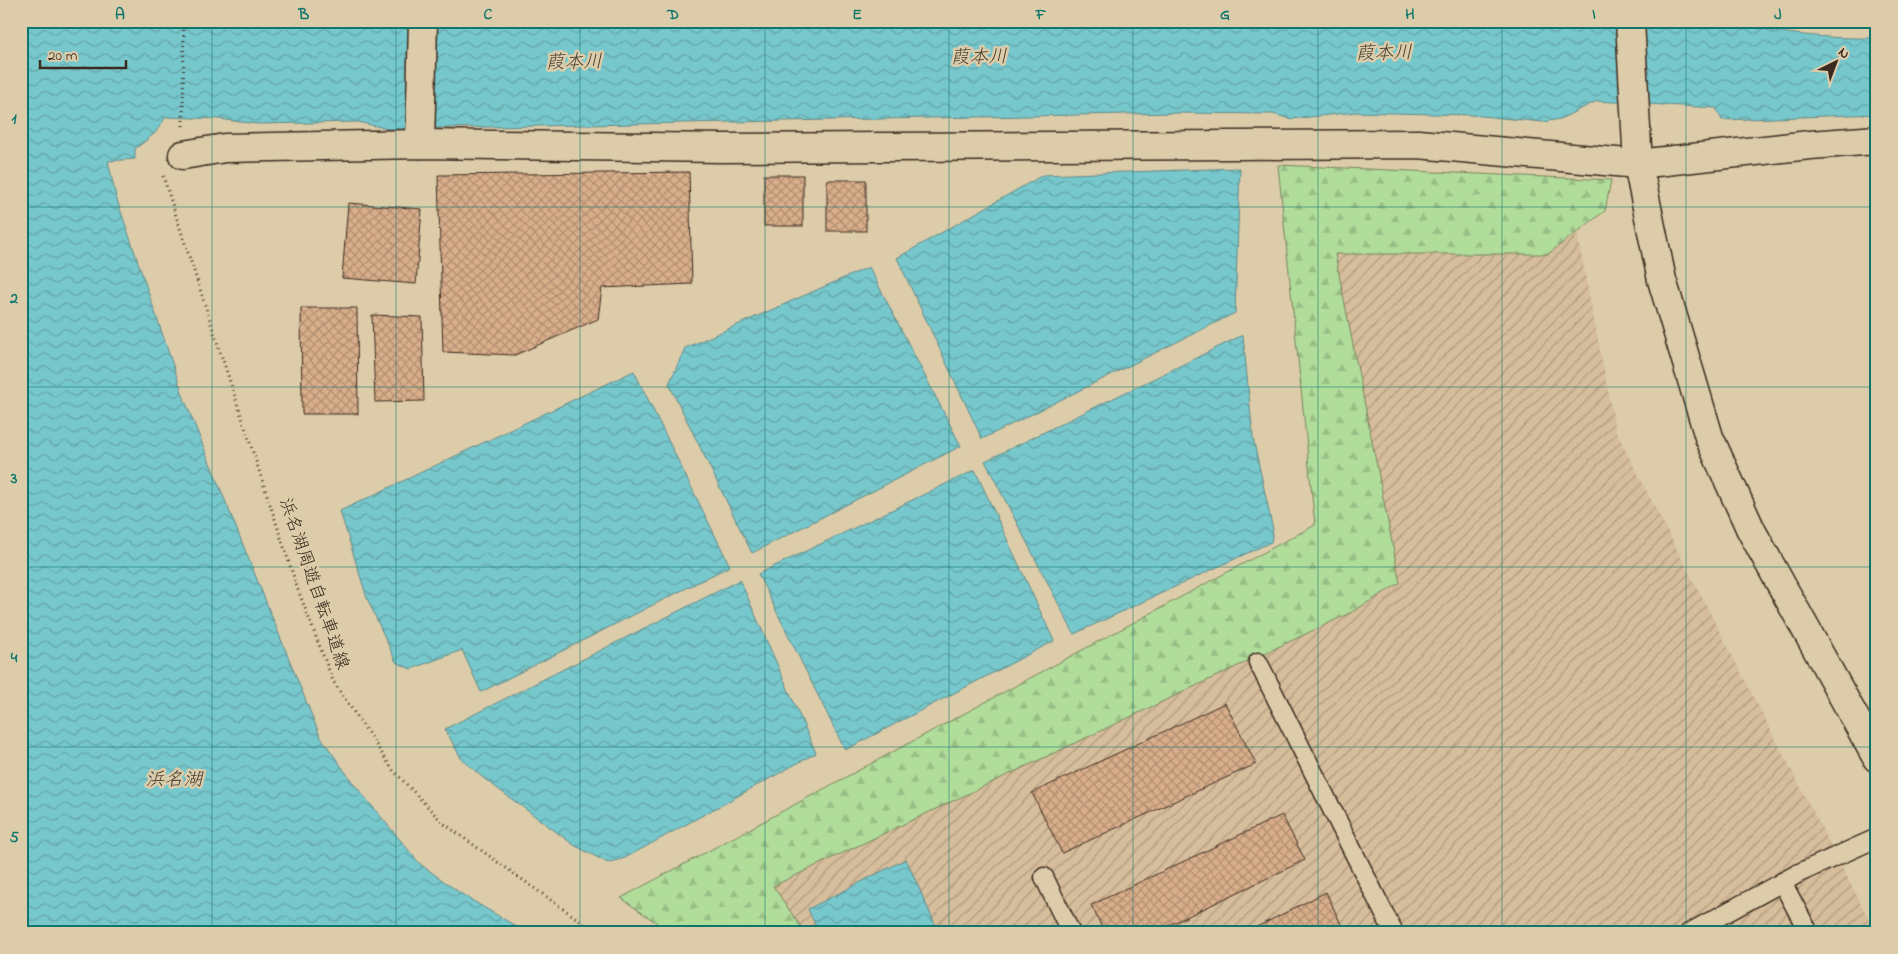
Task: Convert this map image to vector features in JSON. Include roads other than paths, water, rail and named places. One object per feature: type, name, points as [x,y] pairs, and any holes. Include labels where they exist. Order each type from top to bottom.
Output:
[{"type":"street","points":[[420,144],[423,21]]},
{"type":"street","points":[[1630,21],[1637,155],[1662,280],[1709,437],[1751,530],[1877,758]]},
{"type":"street","points":[[182,155],[225,148],[420,144],[732,148],[1418,144],[1637,155],[1877,140]]},
{"type":"lane","points":[[1258,662],[1394,933]]},
{"type":"lane","points":[[1689,933],[1782,882],[1877,838]]},
{"type":"lane","points":[[1044,877],[1071,933]]},
{"type":"lane","points":[[1782,882],[1809,933]]},
{"type":"water","points":[[21,21],[155,21],[156,27],[171,21],[311,21],[347,26],[352,21],[1727,21],[1802,35],[1839,38],[1877,38],[1877,114],[1722,120],[1716,108],[1597,101],[1560,119],[1543,122],[1471,115],[1356,112],[1291,119],[1273,114],[1175,113],[389,129],[358,122],[257,124],[219,119],[166,117],[155,133],[135,149],[135,159],[108,161],[116,197],[185,401],[320,736],[353,783],[420,864],[463,895],[527,933],[21,933]]},
{"type":"water","points":[[1240,168],[1235,313],[982,439],[897,258],[1043,175]]},
{"type":"water","points":[[869,267],[961,446],[752,553],[669,384],[685,348]]},
{"type":"water","points":[[1243,335],[1253,438],[1273,530],[1271,542],[1074,634],[985,461]]},
{"type":"water","points":[[634,371],[730,566],[481,692],[462,650],[411,669],[396,662],[367,598],[340,511]]},
{"type":"water","points":[[975,470],[1054,641],[845,750],[758,574]]},
{"type":"water","points":[[740,580],[816,753],[625,858],[608,863],[574,845],[482,777],[461,758],[445,729]]},
{"type":"water","points":[[906,859],[939,933],[819,933],[808,909]]},
{"type":"water label","name":"葭本川","points":[[1384,54]]},
{"type":"water label","name":"葭本川","points":[[979,58]]},
{"type":"water label","name":"葭本川","points":[[574,63]]},
{"type":"water label","name":"浜名湖","points":[[174,780]]}]
